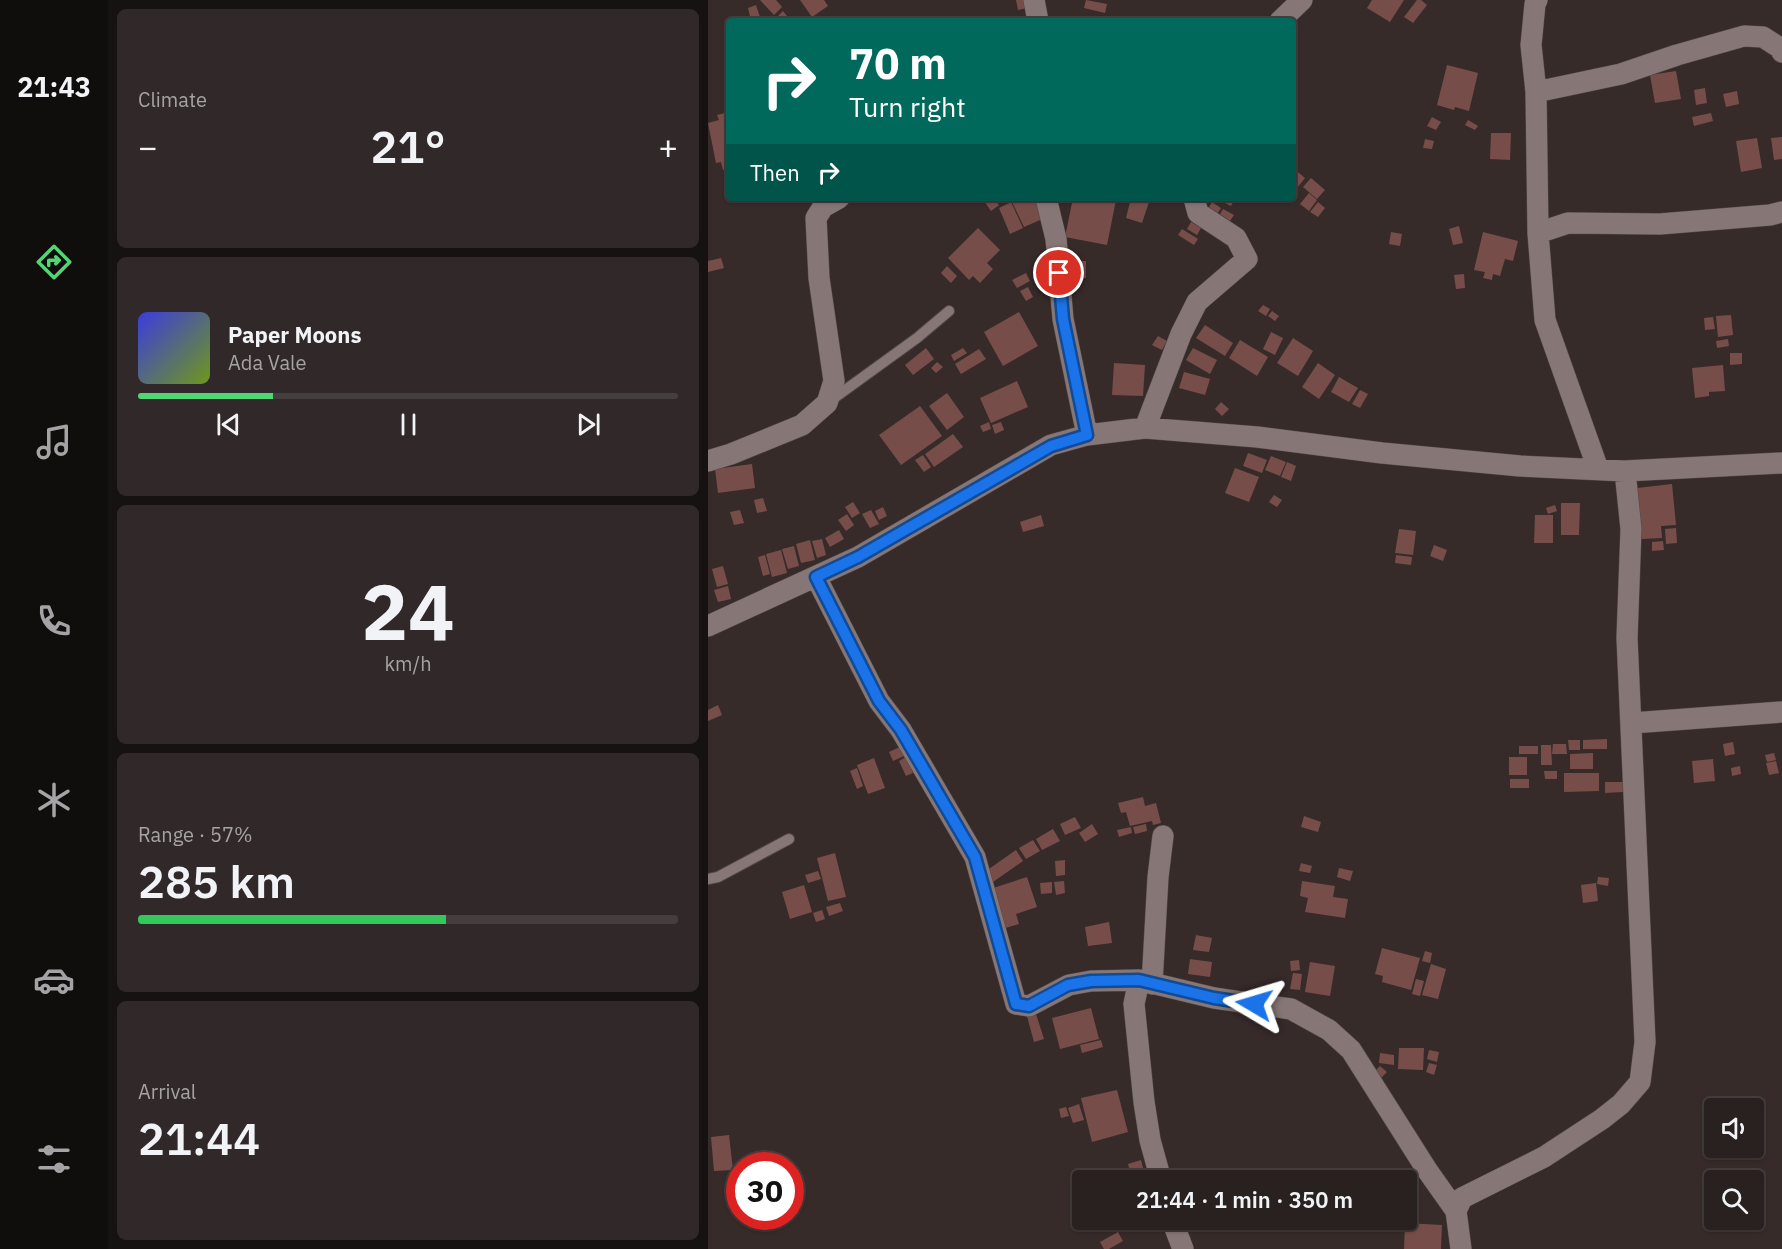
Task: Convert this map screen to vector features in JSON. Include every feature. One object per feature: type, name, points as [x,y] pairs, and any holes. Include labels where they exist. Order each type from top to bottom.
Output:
[{"type":"street","points":[[1034,0],[1037,18]]},
{"type":"street","points":[[1283,18],[1302,0]]},
{"type":"street","points":[[1537,0],[1531,45],[1536,92],[1538,232],[1545,320],[1598,469]]},
{"type":"street","points":[[1536,92],[1621,74],[1744,36],[1763,37],[1780,48],[1782,52]]},
{"type":"street","points":[[708,461],[802,425],[827,403],[834,381],[819,278],[814,208],[823,207],[834,201]]},
{"type":"street","points":[[1047,201],[1056,239],[1063,319],[1087,435]]},
{"type":"street","points":[[1144,428],[1181,334],[1197,302],[1247,259],[1236,238],[1198,213],[1195,201]]},
{"type":"street","points":[[1538,232],[1568,223],[1660,224],[1770,215],[1782,212]]},
{"type":"street","points":[[708,626],[858,557],[1051,446],[1087,435],[1144,428],[1257,437],[1382,453],[1520,466],[1625,471],[1782,463]]},
{"type":"street","points":[[1456,1211],[1462,1198],[1544,1157],[1602,1119],[1621,1104],[1640,1082],[1645,1042],[1627,638],[1631,528],[1625,471]]},
{"type":"street","points":[[816,577],[879,701],[901,730],[975,857],[1016,1004],[1029,1006],[1068,985],[1091,981],[1145,982],[1214,998],[1291,1009],[1329,1030],[1351,1050],[1427,1170],[1456,1211],[1461,1249]]},
{"type":"street","points":[[1632,723],[1782,712]]},
{"type":"street","points":[[1158,1170],[1150,1140],[1134,1004],[1145,982],[1163,836]]},
{"type":"street","points":[[1176,1230],[1183,1249]]},
{"type":"lane","points":[[827,403],[917,338],[949,311]]},
{"type":"lane","points":[[708,879],[718,877],[789,840]]},
{"type":"building","points":[[760,0],[776,0],[782,7],[774,15]]},
{"type":"building","points":[[800,0],[824,0],[828,6],[812,17]]},
{"type":"building","points":[[1016,0],[1025,0],[1027,8],[1018,10]]},
{"type":"building","points":[[1086,0],[1107,4],[1105,13],[1084,8]]},
{"type":"building","points":[[1372,0],[1404,0],[1390,22],[1367,8]]},
{"type":"building","points":[[1417,0],[1427,5],[1413,23],[1404,17]]},
{"type":"building","points":[[756,5],[760,17],[750,18],[748,8]]},
{"type":"building","points":[[783,11],[789,18],[776,18]]},
{"type":"building","points":[[1447,65],[1478,73],[1469,111],[1437,105]]},
{"type":"building","points":[[1676,71],[1681,99],[1655,103],[1650,75]]},
{"type":"building","points":[[1705,88],[1707,103],[1696,105],[1694,90]]},
{"type":"building","points":[[1737,91],[1739,104],[1726,107],[1723,94]]},
{"type":"building","points":[[726,113],[726,170],[723,170],[721,162],[716,163],[708,123],[719,120],[717,115]]},
{"type":"building","points":[[1711,113],[1713,121],[1694,126],[1692,117]]},
{"type":"building","points":[[1432,117],[1441,122],[1436,130],[1427,126]]},
{"type":"building","points":[[1468,120],[1478,126],[1475,130],[1465,125]]},
{"type":"building","points":[[1491,133],[1511,133],[1510,160],[1490,159]]},
{"type":"building","points":[[1782,137],[1782,159],[1774,160],[1771,138]]},
{"type":"building","points":[[1757,138],[1762,168],[1741,172],[1736,141]]},
{"type":"building","points":[[1425,139],[1434,141],[1432,149],[1423,148]]},
{"type":"building","points":[[1296,170],[1305,178],[1296,189]]},
{"type":"building","points":[[1311,178],[1325,190],[1317,199],[1303,187]]},
{"type":"building","points":[[1309,193],[1317,200],[1309,211],[1300,204]]},
{"type":"building","points":[[984,201],[996,201],[999,205],[991,211]]},
{"type":"building","points":[[1039,201],[1047,217],[1024,227],[1012,202]]},
{"type":"building","points":[[1072,201],[1116,201],[1107,245],[1065,237]]},
{"type":"building","points":[[1130,201],[1149,202],[1142,223],[1126,218]]},
{"type":"building","points":[[1221,201],[1234,201],[1231,206]]},
{"type":"building","points":[[1011,202],[1023,228],[1010,234],[999,208]]},
{"type":"building","points":[[1212,202],[1221,208],[1218,213],[1209,207]]},
{"type":"building","points":[[1318,202],[1325,208],[1318,217],[1310,212]]},
{"type":"building","points":[[1223,209],[1234,215],[1230,221],[1220,214]]},
{"type":"building","points":[[1191,222],[1201,228],[1197,235],[1187,229]]},
{"type":"building","points":[[1459,226],[1463,243],[1453,245],[1449,229]]},
{"type":"building","points":[[978,228],[1000,250],[987,263],[993,269],[980,283],[973,276],[969,280],[948,258]]},
{"type":"building","points":[[1182,229],[1198,239],[1194,245],[1178,235]]},
{"type":"building","points":[[1391,232],[1402,234],[1400,246],[1389,244]]},
{"type":"building","points":[[1483,232],[1518,241],[1513,261],[1505,259],[1500,276],[1493,274],[1492,280],[1483,278],[1485,272],[1474,270]]},
{"type":"building","points":[[721,258],[724,268],[708,272],[708,261]]},
{"type":"building","points":[[1072,261],[1086,261],[1086,278],[1072,278]]},
{"type":"building","points":[[947,266],[957,276],[951,283],[941,273]]},
{"type":"building","points":[[1026,273],[1030,281],[1017,288],[1012,280]]},
{"type":"building","points":[[1464,274],[1465,288],[1456,289],[1454,275]]},
{"type":"building","points":[[1028,287],[1033,297],[1026,301],[1020,291]]},
{"type":"building","points":[[1263,305],[1270,309],[1266,316],[1258,311]]},
{"type":"building","points":[[1272,311],[1279,316],[1275,321],[1268,316]]},
{"type":"building","points":[[1019,312],[1038,346],[1003,366],[984,332]]},
{"type":"building","points":[[1731,315],[1733,335],[1718,337],[1716,316]]},
{"type":"building","points":[[1713,317],[1715,329],[1705,330],[1704,318]]},
{"type":"building","points":[[1205,325],[1233,343],[1225,356],[1196,338]]},
{"type":"building","points":[[1271,332],[1283,338],[1275,355],[1263,349]]},
{"type":"building","points":[[1158,336],[1167,341],[1162,350],[1152,345]]},
{"type":"building","points":[[1293,338],[1313,351],[1298,376],[1277,363]]},
{"type":"building","points":[[1728,339],[1729,346],[1717,348],[1716,341]]},
{"type":"building","points":[[1240,340],[1268,357],[1257,376],[1229,358]]},
{"type":"building","points":[[926,348],[934,359],[913,375],[905,365]]},
{"type":"building","points":[[963,348],[967,353],[954,361],[951,355]]},
{"type":"building","points":[[1193,348],[1217,360],[1210,374],[1186,360]]},
{"type":"building","points":[[979,349],[986,359],[961,374],[955,364]]},
{"type":"building","points":[[1730,353],[1742,353],[1742,364],[1730,365]]},
{"type":"building","points":[[937,362],[943,367],[936,373],[931,368]]},
{"type":"building","points":[[1114,363],[1145,365],[1143,396],[1112,395]]},
{"type":"building","points":[[1318,363],[1335,375],[1319,399],[1302,387]]},
{"type":"building","points":[[1723,365],[1725,391],[1709,392],[1709,396],[1695,398],[1692,368]]},
{"type":"building","points":[[1184,372],[1210,379],[1205,395],[1179,388]]},
{"type":"building","points":[[1339,377],[1358,388],[1349,402],[1331,392]]},
{"type":"building","points":[[1017,381],[1028,407],[991,423],[980,398]]},
{"type":"building","points":[[1360,390],[1368,394],[1360,408],[1352,404]]},
{"type":"building","points":[[947,393],[964,417],[947,430],[929,406]]},
{"type":"building","points":[[1221,402],[1229,409],[1222,416],[1215,409]]},
{"type":"building","points":[[920,406],[942,436],[901,465],[879,435]]},
{"type":"building","points":[[989,422],[991,429],[983,432],[980,426]]},
{"type":"building","points":[[1001,422],[1004,430],[995,434],[992,425]]},
{"type":"building","points":[[953,434],[963,447],[934,467],[925,454]]},
{"type":"building","points":[[1248,453],[1267,460],[1262,473],[1243,466]]},
{"type":"building","points":[[923,455],[931,467],[924,472],[915,460]]},
{"type":"building","points":[[1271,456],[1286,462],[1280,476],[1265,470]]},
{"type":"building","points":[[1287,462],[1296,466],[1291,481],[1281,477]]},
{"type":"building","points":[[752,464],[755,488],[718,493],[715,469]]},
{"type":"building","points":[[1235,468],[1259,477],[1249,502],[1225,493]]},
{"type":"building","points":[[1672,484],[1676,525],[1661,526],[1662,538],[1642,539],[1637,488]]},
{"type":"building","points":[[1274,495],[1282,500],[1277,507],[1269,502]]},
{"type":"building","points":[[763,498],[767,511],[757,513],[754,500]]},
{"type":"building","points":[[853,502],[860,513],[852,518],[845,507]]},
{"type":"building","points":[[1561,503],[1580,503],[1579,535],[1561,535]]},
{"type":"building","points":[[1555,505],[1557,511],[1548,514],[1546,508]]},
{"type":"building","points":[[883,507],[887,516],[879,520],[875,511]]},
{"type":"building","points":[[740,510],[744,523],[734,525],[730,512]]},
{"type":"building","points":[[871,510],[879,524],[870,528],[862,514]]},
{"type":"building","points":[[847,514],[854,525],[846,531],[838,520]]},
{"type":"building","points":[[1041,515],[1044,526],[1023,532],[1020,522]]},
{"type":"building","points":[[1535,515],[1553,515],[1553,543],[1534,543]]},
{"type":"building","points":[[1676,528],[1677,543],[1666,544],[1665,529]]},
{"type":"building","points":[[1399,529],[1416,531],[1413,555],[1395,553]]},
{"type":"building","points":[[839,530],[844,539],[830,547],[825,538]]},
{"type":"building","points":[[822,539],[826,555],[817,558],[812,541]]},
{"type":"building","points":[[810,540],[815,560],[801,563],[796,544]]},
{"type":"building","points":[[1663,541],[1664,550],[1652,551],[1652,542]]},
{"type":"building","points":[[1434,545],[1447,550],[1443,561],[1430,556]]},
{"type":"building","points":[[794,546],[799,566],[788,569],[782,549]]},
{"type":"building","points":[[781,550],[787,573],[772,577],[766,554]]},
{"type":"building","points":[[765,555],[770,574],[763,576],[758,557]]},
{"type":"building","points":[[1396,555],[1412,557],[1411,565],[1395,563]]},
{"type":"building","points":[[723,566],[728,584],[717,587],[712,569]]},
{"type":"building","points":[[728,586],[731,599],[718,602],[714,590]]},
{"type":"building","points":[[718,705],[722,715],[708,721],[708,710]]},
{"type":"building","points":[[1607,739],[1607,749],[1583,749],[1583,740]]},
{"type":"building","points":[[1568,740],[1580,740],[1580,750],[1569,750]]},
{"type":"building","points":[[1733,742],[1735,754],[1725,756],[1723,744]]},
{"type":"building","points":[[1553,744],[1566,744],[1567,754],[1552,754]]},
{"type":"building","points":[[1541,745],[1551,745],[1552,765],[1541,765]]},
{"type":"building","points":[[902,746],[906,755],[893,761],[889,752]]},
{"type":"building","points":[[1519,746],[1538,746],[1538,754],[1519,754]]},
{"type":"building","points":[[1593,753],[1593,769],[1570,769],[1570,754]]},
{"type":"building","points":[[1774,753],[1776,760],[1767,762],[1765,755]]},
{"type":"building","points":[[906,757],[913,773],[906,776],[899,761]]},
{"type":"building","points":[[1509,757],[1527,757],[1527,775],[1509,775]]},
{"type":"building","points":[[874,758],[885,788],[868,794],[857,765]]},
{"type":"building","points":[[1713,759],[1715,781],[1694,783],[1692,761]]},
{"type":"building","points":[[1776,761],[1779,773],[1769,775],[1766,763]]},
{"type":"building","points":[[1740,766],[1741,774],[1732,776],[1731,768]]},
{"type":"building","points":[[857,768],[863,786],[857,789],[850,771]]},
{"type":"building","points":[[1544,771],[1557,771],[1557,779],[1545,779]]},
{"type":"building","points":[[1564,773],[1599,773],[1599,791],[1564,792]]},
{"type":"building","points":[[1510,779],[1529,779],[1529,788],[1510,788]]},
{"type":"building","points":[[1605,782],[1623,782],[1623,792],[1605,793]]},
{"type":"building","points":[[1143,797],[1145,806],[1156,803],[1161,823],[1153,825],[1152,821],[1130,826],[1126,812],[1121,813],[1118,803]]},
{"type":"building","points":[[1304,816],[1321,822],[1318,832],[1301,827]]},
{"type":"building","points":[[1075,817],[1081,828],[1065,835],[1060,824]]},
{"type":"building","points":[[1092,824],[1098,834],[1085,842],[1079,833]]},
{"type":"building","points":[[1146,824],[1147,831],[1135,834],[1133,827]]},
{"type":"building","points":[[1131,827],[1132,833],[1119,837],[1117,830]]},
{"type":"building","points":[[1053,829],[1060,841],[1042,850],[1036,839]]},
{"type":"building","points":[[1033,840],[1040,851],[1026,859],[1019,848]]},
{"type":"building","points":[[1016,850],[1023,861],[993,882],[986,871]]},
{"type":"building","points":[[835,853],[846,897],[828,901],[817,858]]},
{"type":"building","points":[[1065,860],[1065,875],[1056,876],[1055,861]]},
{"type":"building","points":[[1301,863],[1312,866],[1310,873],[1299,871]]},
{"type":"building","points":[[1339,868],[1353,871],[1350,881],[1337,877]]},
{"type":"building","points":[[818,871],[821,879],[808,883],[805,875]]},
{"type":"building","points":[[1027,877],[1037,907],[1016,914],[1019,924],[999,930],[987,890]]},
{"type":"building","points":[[1598,877],[1609,878],[1608,886],[1597,884]]},
{"type":"building","points":[[1064,881],[1065,893],[1056,895],[1054,882]]},
{"type":"building","points":[[1302,881],[1335,886],[1333,897],[1348,899],[1345,918],[1305,912],[1308,898],[1300,896]]},
{"type":"building","points":[[1052,882],[1052,893],[1041,894],[1040,883]]},
{"type":"building","points":[[1596,883],[1598,901],[1583,903],[1581,885]]},
{"type":"building","points":[[804,885],[812,912],[790,919],[782,892]]},
{"type":"building","points":[[840,903],[843,911],[829,916],[826,907]]},
{"type":"building","points":[[822,910],[825,919],[816,922],[813,913]]},
{"type":"building","points":[[1109,922],[1112,943],[1088,946],[1085,927]]},
{"type":"building","points":[[1196,935],[1212,938],[1209,952],[1193,950]]},
{"type":"building","points":[[1382,948],[1420,958],[1411,990],[1382,982],[1383,976],[1375,974]]},
{"type":"building","points":[[1425,951],[1432,953],[1430,963],[1422,961]]},
{"type":"building","points":[[1190,959],[1212,962],[1210,977],[1188,974]]},
{"type":"building","points":[[1299,960],[1300,970],[1291,971],[1290,961]]},
{"type":"building","points":[[1310,962],[1335,966],[1330,996],[1305,992]]},
{"type":"building","points":[[1431,964],[1446,969],[1438,999],[1422,995]]},
{"type":"building","points":[[1293,973],[1302,974],[1300,990],[1290,989]]},
{"type":"building","points":[[1416,979],[1424,981],[1420,996],[1412,994]]},
{"type":"building","points":[[1091,1008],[1099,1039],[1060,1049],[1052,1018]]},
{"type":"building","points":[[1036,1014],[1044,1039],[1034,1042],[1027,1016]]},
{"type":"building","points":[[1101,1040],[1103,1047],[1082,1053],[1080,1045]]},
{"type":"building","points":[[1399,1048],[1424,1048],[1423,1070],[1398,1069]]},
{"type":"building","points":[[1429,1050],[1439,1052],[1437,1062],[1427,1059]]},
{"type":"building","points":[[1380,1053],[1394,1055],[1394,1065],[1379,1063]]},
{"type":"building","points":[[1429,1063],[1437,1065],[1434,1075],[1426,1072]]},
{"type":"building","points":[[1380,1066],[1387,1072],[1380,1079],[1374,1072]]},
{"type":"building","points":[[1117,1090],[1128,1132],[1092,1142],[1081,1098]]},
{"type":"building","points":[[1079,1104],[1084,1120],[1073,1123],[1068,1108]]},
{"type":"building","points":[[1066,1107],[1069,1116],[1061,1118],[1059,1109]]},
{"type":"building","points":[[729,1135],[731,1152],[726,1152],[726,1170],[714,1171],[711,1137]]},
{"type":"building","points":[[1141,1160],[1144,1170],[1130,1170],[1128,1164]]},
{"type":"building","points":[[1417,1224],[1442,1225],[1441,1249],[1404,1249],[1405,1230],[1417,1230]]},
{"type":"building","points":[[1118,1232],[1123,1241],[1109,1249],[1104,1249],[1100,1242]]},
{"type":"route","points":[[1059,273],[1063,319],[1087,435],[1051,446],[858,557],[816,577],[879,701],[901,730],[975,857],[1016,1004],[1029,1006],[1068,985],[1091,981],[1139,980],[1164,988],[1254,1004]]}]
